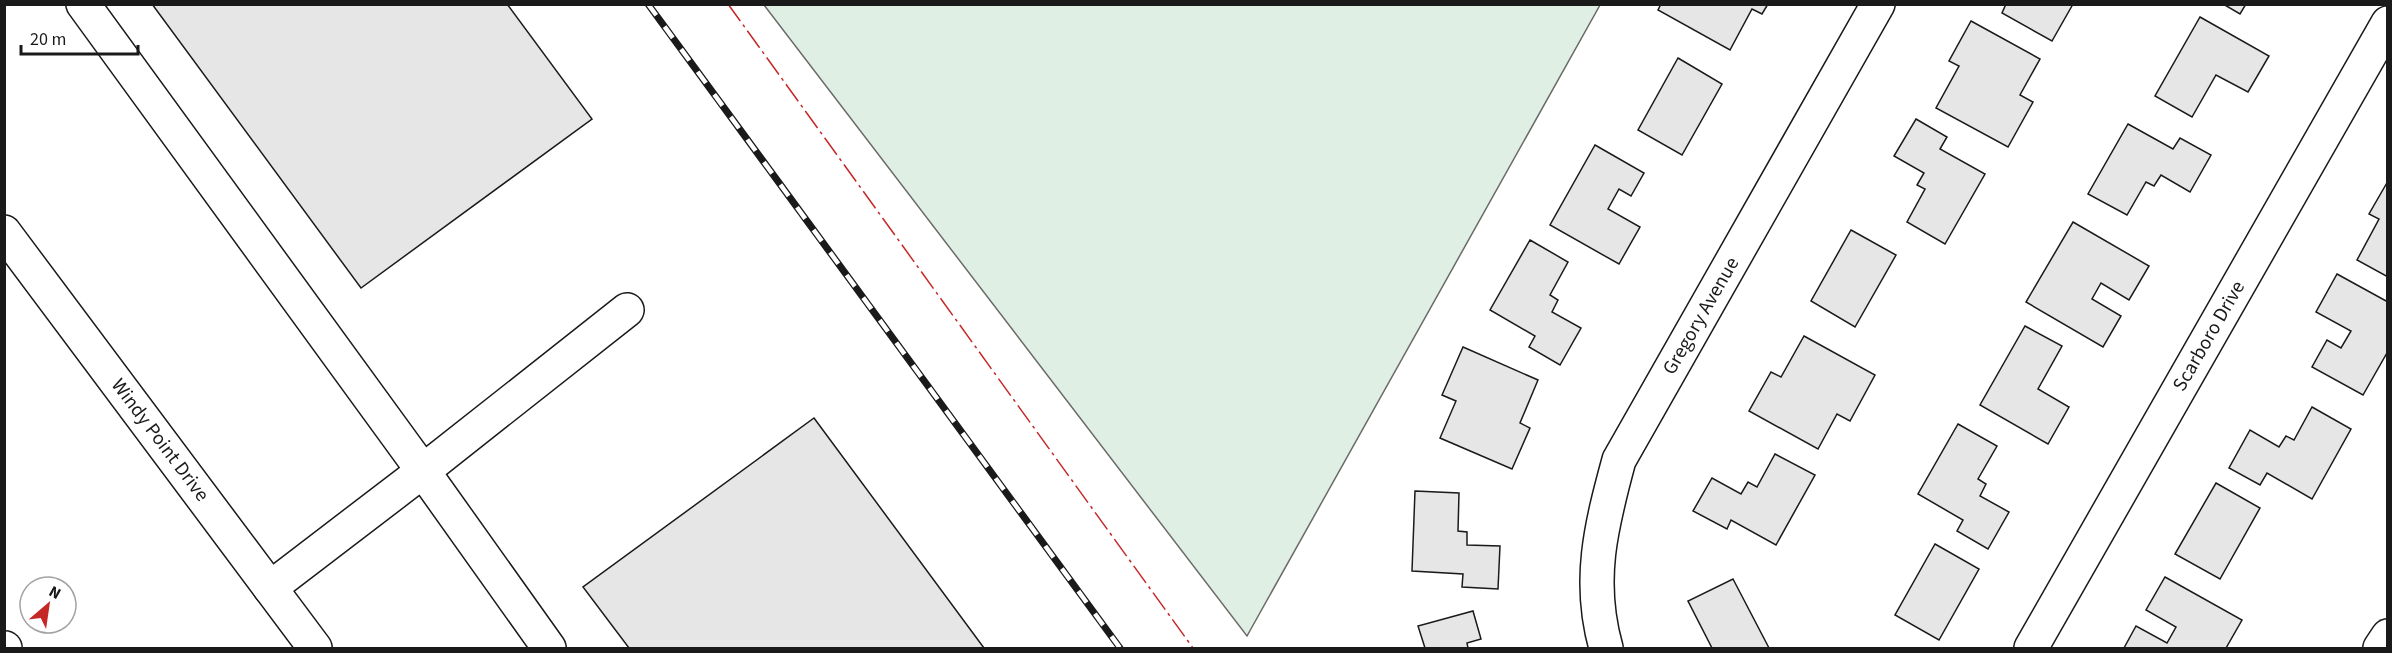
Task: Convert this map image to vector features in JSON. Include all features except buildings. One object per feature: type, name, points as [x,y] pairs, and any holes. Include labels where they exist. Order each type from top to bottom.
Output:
[{"type":"street","points":[[83,4],[549,648]]},
{"type":"street","name":"Gregory Avenue","points":[[1606,648],[1595,572],[1600,527],[1619,460],[1878,4]]},
{"type":"street","name":"Scarboro Drive","points":[[2031,648],[2388,23]]},
{"type":"street","name":"Windy Point Drive","points":[[4,232],[315,648]]},
{"type":"street","points":[[270,588],[627,310]]},
{"type":"street","points":[[2380,648],[2388,636]]},
{"type":"green space","points":[[764,5],[1600,5],[1247,636]]},
{"type":"railway","points":[[648,4],[1120,648]]},
{"type":"power","points":[[728,4],[1193,648]]}]
